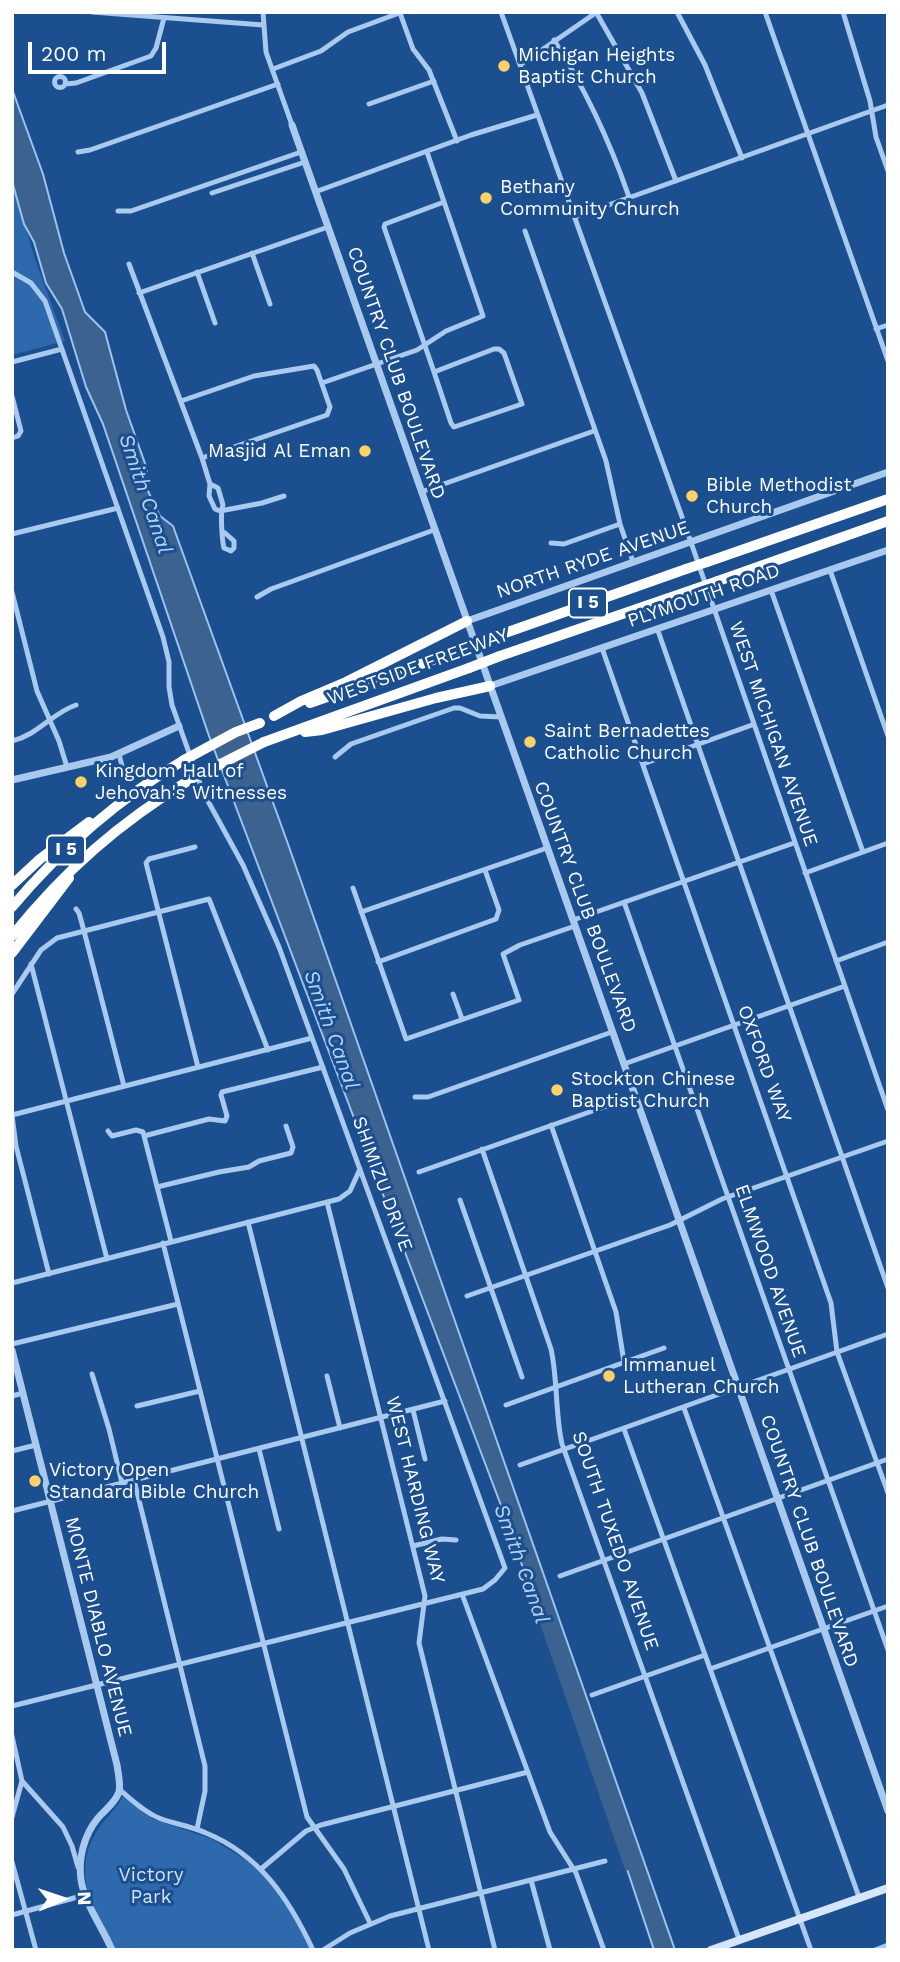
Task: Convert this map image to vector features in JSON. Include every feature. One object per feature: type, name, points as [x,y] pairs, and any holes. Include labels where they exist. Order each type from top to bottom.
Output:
[{"type":"highway","name":"WESTSIDE FREEWAY","points":[[12,907],[58,857],[125,799],[184,760],[236,732],[491,638],[888,499]]},
{"type":"highway","name":"WESTSIDE FREEWAY","points":[[12,936],[56,883],[149,805],[191,779],[264,742],[500,656],[888,521]]},
{"type":"highway","points":[[274,716],[467,621]]},
{"type":"highway","points":[[287,734],[322,730],[490,686]]},
{"type":"highway","points":[[12,885],[78,829],[125,799]]},
{"type":"highway","points":[[12,953],[90,852]]},
{"type":"main road","points":[[713,1949],[888,1888]]},
{"type":"street","points":[[92,12],[263,25]]},
{"type":"street","name":"COUNTRY CLUB BOULEVARD","points":[[263,12],[266,52],[888,1811]]},
{"type":"street","name":"WEST MICHIGAN AVENUE","points":[[501,12],[888,1110]]},
{"type":"street","points":[[520,65],[596,12],[642,93],[676,181]]},
{"type":"street","points":[[677,12],[705,65],[742,158]]},
{"type":"street","points":[[765,12],[888,361]]},
{"type":"street","points":[[843,12],[870,101],[876,137],[888,171]]},
{"type":"street","points":[[273,69],[321,51],[348,32],[401,13],[413,49],[429,70],[457,141]]},
{"type":"street","points":[[65,84],[76,83],[151,56],[164,19]]},
{"type":"street","points":[[554,40],[592,106],[629,197]]},
{"type":"street","points":[[369,104],[433,81]]},
{"type":"street","points":[[78,152],[278,84]]},
{"type":"street","points":[[575,217],[888,105]]},
{"type":"street","points":[[316,192],[517,119],[537,115]]},
{"type":"street","points":[[118,211],[131,211],[301,152]]},
{"type":"street","points":[[321,383],[424,346],[446,331],[483,317],[426,152]]},
{"type":"street","points":[[212,193],[305,162]]},
{"type":"street","points":[[434,372],[499,349],[504,353],[522,404],[454,427],[451,423],[384,227],[385,224],[444,202]]},
{"type":"street","points":[[139,293],[328,226]]},
{"type":"street","points":[[525,231],[606,461],[620,524],[633,562]]},
{"type":"street","points":[[252,253],[270,304]]},
{"type":"street","points":[[129,264],[202,458],[210,484],[209,496],[215,509],[220,511],[284,496]]},
{"type":"street","name":"SHIMIZU DRIVE","points":[[12,272],[31,283],[42,295],[167,651],[169,687],[179,726],[207,799],[264,908],[499,1547],[505,1570],[485,1587],[462,1594]]},
{"type":"street","points":[[197,272],[215,323]]},
{"type":"street","points":[[876,329],[888,325]]},
{"type":"street","points":[[12,362],[62,349]]},
{"type":"street","points":[[181,401],[249,377],[284,373],[309,365],[316,368],[330,407],[325,416],[202,458]]},
{"type":"street","points":[[12,396],[20,427],[19,434],[12,438]]},
{"type":"street","points":[[421,492],[594,431]]},
{"type":"street","name":"NORTH RYDE AVENUE","points":[[467,621],[888,472]]},
{"type":"street","points":[[210,484],[218,488],[223,505],[220,511],[225,533]]},
{"type":"street","points":[[271,491],[274,499]]},
{"type":"street","points":[[212,500],[219,497]]},
{"type":"street","points":[[12,534],[118,508]]},
{"type":"street","points":[[551,543],[564,544],[620,524]]},
{"type":"street","points":[[257,597],[271,589],[434,530]]},
{"type":"street","name":"PLYMOUTH ROAD","points":[[490,686],[888,550]]},
{"type":"street","points":[[830,570],[888,736]]},
{"type":"street","points":[[771,590],[863,852]]},
{"type":"street","points":[[12,592],[37,691],[62,749],[66,767]]},
{"type":"street","points":[[657,628],[888,1288]]},
{"type":"street","name":"OXFORD WAY","points":[[602,648],[834,1313],[838,1352],[888,1493]]},
{"type":"street","points":[[12,741],[31,734],[55,714],[76,705]]},
{"type":"street","points":[[335,757],[351,744],[454,708],[480,716],[500,717]]},
{"type":"street","points":[[643,764],[752,725]]},
{"type":"street","points":[[12,780],[119,754],[179,726]]},
{"type":"street","points":[[119,754],[124,774]]},
{"type":"street","points":[[353,888],[406,1040],[519,1000],[503,954],[520,945],[624,902],[794,842]]},
{"type":"street","points":[[805,873],[888,844]]},
{"type":"street","points":[[195,847],[149,859],[146,863],[198,1068]]},
{"type":"street","points":[[361,912],[547,848]]},
{"type":"street","points":[[378,962],[498,917],[499,910],[485,870]]},
{"type":"street","points":[[12,994],[31,964],[51,941],[84,930],[212,901],[268,1050]]},
{"type":"street","name":"ELMWOOD AVENUE","points":[[624,902],[888,1650]]},
{"type":"street","points":[[76,909],[84,930],[124,1086]]},
{"type":"street","points":[[836,961],[888,943]]},
{"type":"street","points":[[31,964],[107,1259]]},
{"type":"street","points":[[624,1064],[845,986]]},
{"type":"street","points":[[453,995],[462,1020]]},
{"type":"street","points":[[415,1097],[428,1097],[612,1032]]},
{"type":"street","points":[[49,1274],[16,1146],[12,1115],[312,1038]]},
{"type":"street","points":[[144,1136],[209,1119],[225,1121],[227,1116],[222,1092],[323,1067]]},
{"type":"street","points":[[880,1086],[888,1084]]},
{"type":"street","points":[[419,1172],[635,1096]]},
{"type":"street","points":[[551,1125],[616,1312],[624,1363]]},
{"type":"street","points":[[157,1187],[249,1167],[259,1161],[291,1153],[293,1147],[286,1126]]},
{"type":"street","points":[[108,1130],[112,1136],[140,1129],[144,1136],[171,1241]]},
{"type":"street","points":[[467,1296],[596,1252],[679,1221],[728,1198],[888,1141]]},
{"type":"street","name":"SOUTH TUXEDO AVENUE","points":[[482,1149],[551,1349],[559,1430],[565,1451],[739,1939]]},
{"type":"street","points":[[12,1283],[343,1197],[350,1191],[360,1169]]},
{"type":"street","points":[[460,1200],[522,1377]]},
{"type":"street","name":"WEST HARDING WAY","points":[[327,1202],[425,1596],[419,1643],[495,1950]]},
{"type":"street","points":[[248,1222],[429,1950]]},
{"type":"street","points":[[163,1243],[307,1817],[344,1869],[370,1923]]},
{"type":"street","points":[[12,1344],[178,1304]]},
{"type":"street","points":[[520,1465],[888,1334]]},
{"type":"street","points":[[506,1405],[664,1349]]},
{"type":"street","name":"MONTE DIABLO AVENUE","points":[[12,1350],[117,1765],[120,1790]]},
{"type":"street","points":[[92,1374],[122,1483]]},
{"type":"street","points":[[327,1376],[340,1429]]},
{"type":"street","points":[[137,1406],[200,1391]]},
{"type":"street","points":[[12,1396],[23,1393]]},
{"type":"street","points":[[12,1511],[445,1402]]},
{"type":"street","points":[[684,1408],[859,1897]]},
{"type":"street","points":[[413,1410],[425,1459]]},
{"type":"street","points":[[625,1429],[811,1950]]},
{"type":"street","points":[[12,1451],[36,1445]]},
{"type":"street","points":[[259,1449],[279,1529]]},
{"type":"street","points":[[560,1576],[888,1459]]},
{"type":"street","points":[[134,1480],[205,1766],[205,1791],[197,1829]]},
{"type":"street","points":[[413,1546],[442,1539],[456,1541]]},
{"type":"street","points":[[12,1706],[462,1594],[550,1832],[573,1869],[604,1950]]},
{"type":"street","points":[[710,1669],[888,1606]]},
{"type":"street","points":[[592,1695],[705,1656]]},
{"type":"street","points":[[12,1736],[22,1781],[12,1817]]},
{"type":"street","points":[[261,1869],[289,1844],[314,1828],[528,1772]]},
{"type":"street","points":[[22,1781],[63,1827],[72,1846],[85,1895],[112,1950]]},
{"type":"street","points":[[81,1877],[82,1849],[89,1833],[120,1790],[149,1813],[197,1829],[234,1847],[261,1869],[292,1907],[313,1950]]},
{"type":"street","points":[[323,1950],[370,1923],[605,1861]]},
{"type":"street","points":[[12,1862],[36,1950]]},
{"type":"street","points":[[531,1880],[550,1950]]},
{"type":"street","points":[[12,1915],[85,1895]]},
{"type":"street","points":[[875,1950],[888,1945]]},
{"type":"green space","points":[[12,182],[35,259],[65,341],[12,355]]},
{"type":"green space","name":"Victory Park","points":[[123,1796],[153,1819],[212,1839],[251,1863],[278,1889],[313,1950],[113,1950],[92,1906],[85,1877],[89,1846]]},
{"type":"water","points":[[12,89],[43,174],[64,253],[85,312],[105,332],[126,410],[147,469],[147,489],[160,516],[173,526],[288,844],[675,1950],[654,1950],[502,1508],[209,736],[103,424],[86,387],[62,309],[46,283],[34,242],[24,224],[12,181]]},
{"type":"waterway","name":"Smith Canal","points":[[539,1613],[627,1868]]},
{"type":"place","name":"Michigan Heights Baptist Church","points":[[504,66]]},
{"type":"place","name":"Bethany Community Church","points":[[486,198]]},
{"type":"place","name":"Masjid Al Eman","points":[[365,451]]},
{"type":"place","name":"Bible Methodist Church","points":[[692,496]]},
{"type":"place","name":"Saint Bernadettes Catholic Church","points":[[530,742]]},
{"type":"place","name":"Kingdom Hall of Jehovah's Witnesses","points":[[81,782]]},
{"type":"place","name":"Stockton Chinese Baptist Church","points":[[557,1090]]},
{"type":"place","name":"Immanuel Lutheran Church","points":[[609,1376]]},
{"type":"place","name":"Victory Open Standard Bible Church","points":[[35,1481]]}]
